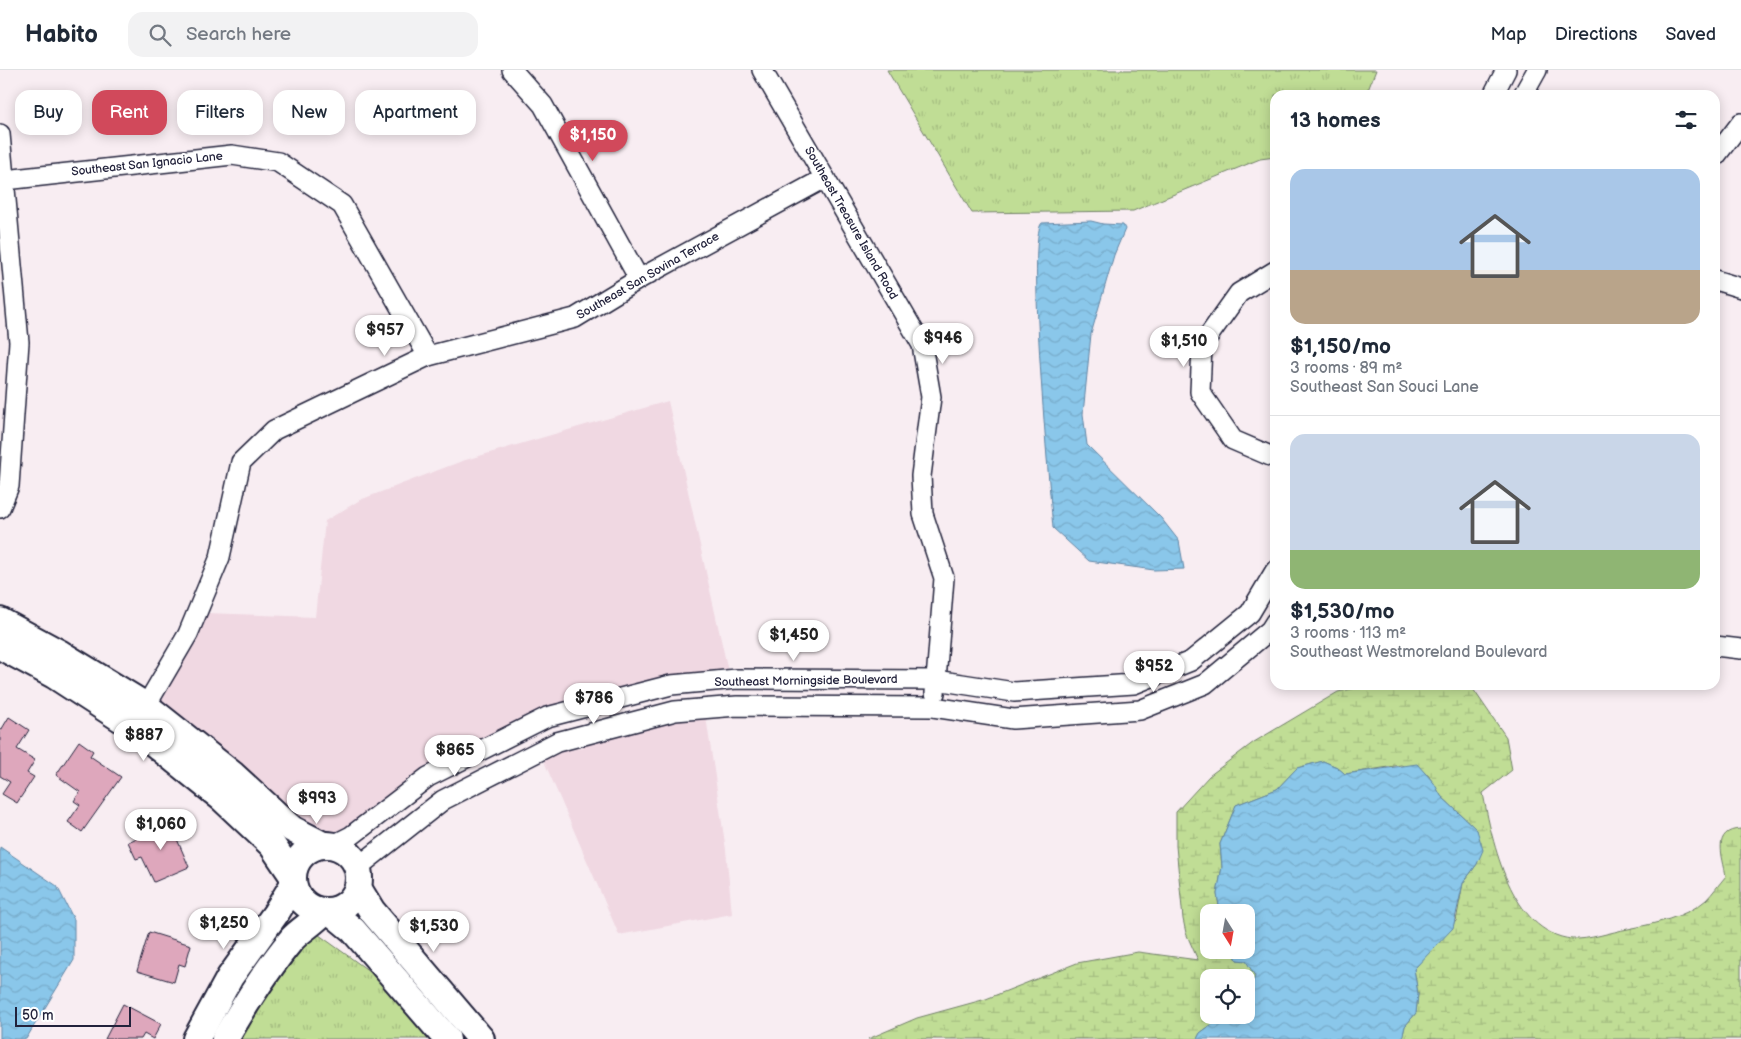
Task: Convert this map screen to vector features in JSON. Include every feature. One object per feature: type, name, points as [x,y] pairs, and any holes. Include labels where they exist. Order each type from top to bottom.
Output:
[{"type":"street","points":[[512,70],[543,105],[639,279]]},
{"type":"street","name":"Southeast Treasure Island Road","points":[[762,70],[922,345],[931,396],[921,476],[923,514],[944,578],[933,707]]},
{"type":"street","points":[[1499,90],[1506,70]]},
{"type":"street","points":[[1526,90],[1537,70]]},
{"type":"street","points":[[1720,150],[1741,123]]},
{"type":"street","points":[[0,134],[19,342],[9,486],[0,508]]},
{"type":"street","name":"Southeast San Ignacio Lane","points":[[5,180],[232,155],[278,162],[342,206],[428,356]]},
{"type":"street","name":"Southeast San Sovina Terrace","points":[[140,716],[188,634],[220,557],[241,462],[274,430],[428,356],[575,318],[639,279],[825,178]]},
{"type":"street","points":[[1270,275],[1239,293],[1202,345],[1200,392],[1233,440],[1270,456]]},
{"type":"street","points":[[1720,282],[1741,288]]},
{"type":"street","name":"Southeast Morningside Boulevard","points":[[327,845],[351,836],[434,774],[547,717],[671,684],[736,679],[936,680],[1014,692],[1134,684],[1192,661],[1250,613],[1270,579]]},
{"type":"street","points":[[0,621],[61,654],[140,716],[233,775],[292,829],[346,852],[372,911],[481,1039]]},
{"type":"street","name":"Southeast Morningside Boulevard","points":[[358,878],[368,857],[448,797],[557,742],[675,711],[738,706],[933,707],[1013,719],[1140,710],[1205,684],[1270,630]]},
{"type":"street","points":[[0,646],[54,675],[140,716],[272,845],[293,881],[300,899],[306,905],[327,911],[352,930],[447,1039]]},
{"type":"street","points":[[1720,647],[1741,649]]},
{"type":"street","points":[[715,681],[715,708]]},
{"type":"street","points":[[1134,684],[1140,710]]},
{"type":"street","points":[[576,738],[578,709]]},
{"type":"street","points":[[434,774],[448,797]]},
{"type":"street","points":[[196,1039],[230,977],[276,913],[293,881],[294,869],[302,855],[315,847],[327,845]]},
{"type":"street","points":[[224,1039],[250,996],[294,937],[327,911],[343,906],[351,900],[358,878]]},
{"type":"shaded area","points":[[668,401],[728,671],[668,676],[577,700],[571,699],[570,702],[435,762],[347,828],[330,837],[296,822],[157,703],[206,613],[315,617],[325,521],[360,500],[462,461]]},
{"type":"shaded area","points":[[706,717],[726,850],[732,914],[619,935],[543,759],[560,751],[583,748],[584,745],[677,720]]},
{"type":"green space","points":[[887,70],[1376,70],[1368,90],[1270,90],[1270,158],[1260,159],[1133,211],[972,213]]},
{"type":"green space","points":[[1347,690],[1474,690],[1506,737],[1512,770],[1483,793],[1492,836],[1508,882],[1519,903],[1534,921],[1551,933],[1572,939],[1600,936],[1659,922],[1698,906],[1706,900],[1726,876],[1721,846],[1722,839],[1726,834],[1741,829],[1741,1039],[1402,1039],[1405,1026],[1416,1013],[1418,994],[1414,969],[1456,921],[1463,883],[1477,864],[1477,830],[1441,796],[1428,775],[1401,765],[1345,774],[1337,767],[1323,761],[1297,768],[1277,789],[1236,805],[1220,844],[1222,867],[1217,894],[1219,904],[1200,904],[1200,959],[1246,960],[1251,969],[1200,969],[1200,1024],[1212,1024],[1200,1033],[1197,1039],[868,1039],[917,1018],[986,999],[1077,963],[1138,952],[1198,960],[1186,933],[1183,919],[1176,846],[1176,812],[1209,776],[1254,742],[1338,692]]},
{"type":"green space","points":[[315,932],[387,984],[430,1039],[234,1039],[299,944]]},
{"type":"water","points":[[1091,221],[1123,225],[1125,229],[1114,255],[1091,334],[1083,414],[1087,445],[1161,518],[1179,541],[1184,569],[1154,570],[1089,561],[1053,528],[1040,367],[1037,271],[1038,238],[1042,223]]},
{"type":"water","points":[[1323,761],[1337,767],[1345,774],[1417,764],[1434,783],[1441,796],[1477,830],[1483,850],[1477,864],[1463,883],[1453,928],[1414,969],[1418,994],[1416,1013],[1405,1026],[1402,1039],[1197,1039],[1200,1033],[1212,1024],[1255,1024],[1255,969],[1251,969],[1246,961],[1237,959],[1255,959],[1255,904],[1219,904],[1217,894],[1222,867],[1220,844],[1236,805],[1277,789],[1297,768]]},
{"type":"water","points":[[0,847],[57,886],[74,920],[74,960],[26,1039],[0,1039]]},
{"type":"building","points":[[9,717],[29,730],[17,749],[35,760],[27,773],[34,777],[17,803],[2,794],[10,782],[0,776],[0,732]]},
{"type":"building","points":[[79,741],[93,751],[90,756],[121,777],[82,832],[68,822],[80,805],[74,801],[80,792],[56,775]]},
{"type":"building","points":[[178,820],[184,835],[177,839],[189,867],[154,882],[142,857],[136,859],[128,842]]},
{"type":"building","points":[[149,932],[191,945],[185,966],[179,964],[174,982],[137,971]]},
{"type":"building","points":[[123,1004],[161,1024],[153,1039],[144,1034],[141,1039],[105,1039]]}]
